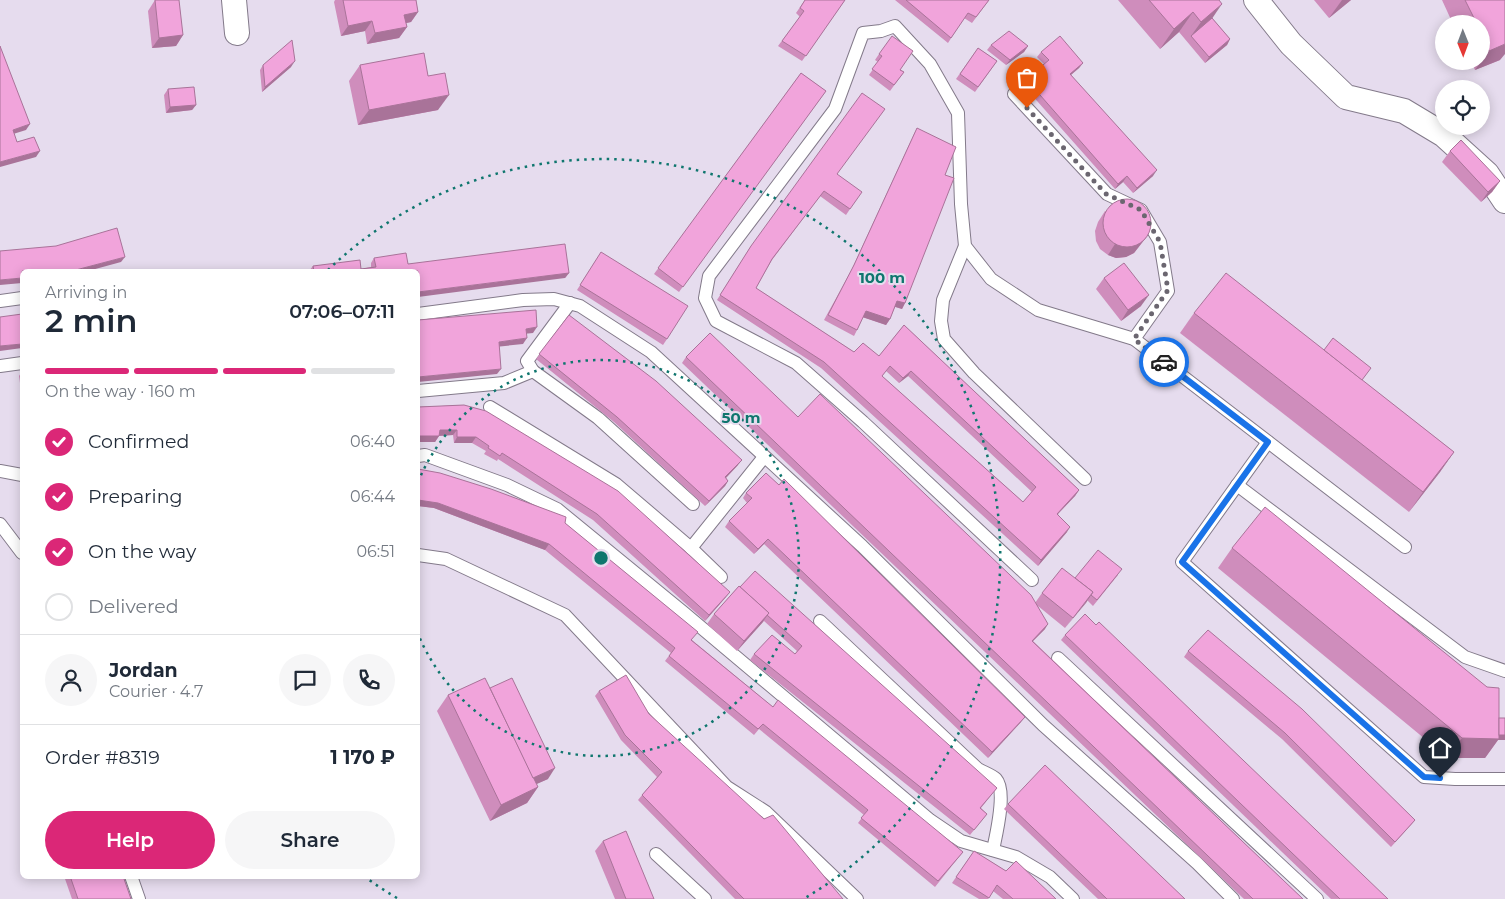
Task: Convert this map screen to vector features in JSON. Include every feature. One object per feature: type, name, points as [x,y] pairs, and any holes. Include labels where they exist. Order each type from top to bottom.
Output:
[{"type":"street","points":[[234,0],[237,33]]},
{"type":"street","points":[[1256,0],[1291,44],[1346,97],[1404,110],[1444,136],[1487,174],[1505,201]]},
{"type":"lane","points":[[1032,580],[863,422],[796,363],[716,321],[705,298],[709,276],[835,109],[862,33],[881,31],[896,26],[930,64],[958,113],[961,204],[965,246],[943,300],[941,321],[944,339],[974,374],[1085,479]]},
{"type":"lane","points":[[1014,94],[1106,194],[1141,210],[1160,242],[1168,290],[1134,339]]},
{"type":"lane","points":[[965,246],[991,279],[1038,310],[1134,339],[1406,547]]},
{"type":"lane","points":[[0,300],[20,298]]},
{"type":"lane","points":[[420,314],[523,300],[554,299],[580,306],[651,352],[862,546],[1043,725],[1190,856],[1233,899]]},
{"type":"lane","points":[[570,303],[527,361],[533,372],[598,418],[693,504]]},
{"type":"lane","points":[[0,366],[20,363]]},
{"type":"lane","points":[[420,391],[504,384],[533,372]]},
{"type":"lane","points":[[490,407],[616,484],[691,548],[721,577]]},
{"type":"lane","points":[[1268,442],[1182,562],[1424,777],[1505,779]]},
{"type":"lane","points":[[420,456],[425,455],[507,485],[558,509],[930,820],[961,841],[1016,857],[1050,877],[1073,899]]},
{"type":"lane","points":[[691,548],[764,457]]},
{"type":"lane","points":[[0,471],[20,475]]},
{"type":"lane","points":[[1237,485],[1465,657],[1505,671]]},
{"type":"lane","points":[[0,524],[20,550]]},
{"type":"lane","points":[[420,555],[446,559],[565,615],[727,786],[766,812],[857,899]]},
{"type":"lane","points":[[820,621],[978,769],[995,778],[1000,788],[1000,810],[993,850]]},
{"type":"lane","points":[[1058,658],[1317,899]]},
{"type":"lane","points":[[656,854],[706,899]]},
{"type":"lane","points":[[132,879],[140,899]]},
{"type":"building","points":[[155,0],[179,0],[183,35],[159,38]]},
{"type":"building","points":[[343,0],[416,0],[418,12],[404,15],[407,27],[375,33],[372,21],[348,26]]},
{"type":"building","points":[[805,0],[845,0],[806,56],[782,41],[804,11],[800,8]]},
{"type":"building","points":[[906,0],[989,0],[976,17],[968,13],[951,38]]},
{"type":"building","points":[[1149,0],[1219,0],[1222,4],[1201,22],[1193,12],[1174,29]]},
{"type":"building","points":[[1465,0],[1505,0],[1505,44],[1490,51],[1490,15],[1472,15]]},
{"type":"building","points":[[1212,18],[1230,39],[1209,57],[1191,36]]},
{"type":"building","points":[[1009,31],[1028,46],[1010,60],[991,45]]},
{"type":"building","points":[[892,36],[913,51],[900,70],[904,72],[894,85],[872,69],[882,56],[879,54]]},
{"type":"building","points":[[1060,36],[1083,63],[1070,74],[1157,170],[1137,188],[1127,176],[1118,184],[1026,79],[1049,60],[1041,52]]},
{"type":"building","points":[[292,40],[295,61],[265,87],[263,65]]},
{"type":"building","points":[[0,46],[30,124],[13,130],[17,142],[34,137],[40,151],[0,162]]},
{"type":"building","points":[[978,48],[997,61],[978,87],[960,74]]},
{"type":"building","points":[[424,53],[428,76],[445,73],[449,95],[369,110],[360,65]]},
{"type":"building","points":[[801,73],[826,91],[683,287],[658,268]]},
{"type":"building","points":[[194,87],[196,105],[170,107],[168,89]]},
{"type":"building","points":[[862,93],[885,109],[837,174],[862,192],[850,209],[824,191],[772,259],[756,288],[854,352],[863,343],[879,356],[904,325],[1079,490],[1057,514],[1070,527],[1041,560],[824,362],[720,295],[751,246]],"holes":[[[890,366],[903,378],[911,371],[1036,487],[1023,502],[882,376]]]},
{"type":"building","points":[[917,128],[956,147],[945,175],[954,178],[905,303],[897,301],[890,319],[866,311],[857,330],[828,315],[854,265]]},
{"type":"building","points":[[1461,140],[1500,181],[1488,192],[1450,151]]},
{"type":"building","points":[[1127,199],[1136,201],[1144,206],[1149,214],[1151,223],[1149,232],[1144,240],[1136,245],[1127,247],[1118,245],[1110,240],[1105,232],[1103,223],[1105,214],[1110,206],[1118,201]]},
{"type":"building","points":[[117,228],[125,257],[80,269],[20,269],[20,278],[0,280],[0,251],[56,246]]},
{"type":"building","points":[[565,244],[569,273],[420,292],[420,269],[361,269],[376,267],[374,258],[406,253],[408,264]]},
{"type":"building","points":[[601,252],[688,306],[667,339],[580,285]]},
{"type":"building","points":[[360,260],[361,269],[314,269],[313,266]]},
{"type":"building","points":[[1124,263],[1149,295],[1128,310],[1104,278]]},
{"type":"building","points":[[1226,273],[1454,452],[1423,492],[1194,313]]},
{"type":"building","points":[[536,310],[537,327],[526,329],[527,338],[499,342],[501,369],[420,377],[420,320]]},
{"type":"building","points":[[20,314],[20,344],[0,346],[0,317]]},
{"type":"building","points":[[569,315],[656,381],[742,460],[725,477],[728,481],[709,501],[617,417],[539,354]]},
{"type":"building","points":[[710,333],[798,417],[820,394],[1031,595],[1048,624],[1032,641],[1303,899],[1253,899],[686,357]]},
{"type":"building","points":[[1333,338],[1371,368],[1362,380],[1324,350]]},
{"type":"building","points":[[464,405],[486,411],[618,491],[730,592],[709,615],[597,514],[502,453],[500,456],[476,437],[457,437],[457,430],[440,430],[439,436],[420,436],[420,407]]},
{"type":"building","points":[[420,469],[440,473],[491,489],[566,517],[565,523],[698,632],[691,640],[773,707],[778,700],[963,852],[938,881],[861,818],[868,810],[763,724],[758,729],[669,656],[675,648],[549,544],[438,503],[420,500]]},
{"type":"building","points":[[766,473],[779,485],[784,479],[1025,717],[992,752],[768,539],[758,549],[729,521],[752,498],[746,493]]},
{"type":"building","points":[[1265,507],[1487,687],[1499,688],[1499,739],[1462,738],[1232,548]]},
{"type":"building","points":[[1098,550],[1122,569],[1097,600],[1091,595],[1093,592],[1075,578]]},
{"type":"building","points":[[1062,568],[1093,592],[1073,618],[1042,593]]},
{"type":"building","points":[[755,571],[997,788],[980,808],[987,814],[974,830],[754,654],[772,635],[795,654],[802,646],[767,615],[769,613],[740,587]]},
{"type":"building","points":[[739,586],[769,613],[744,641],[714,614]]},
{"type":"building","points":[[1085,614],[1096,625],[1099,622],[1388,899],[1340,899],[1065,635]]},
{"type":"building","points":[[1208,630],[1302,709],[1415,820],[1395,842],[1285,733],[1188,651]]},
{"type":"building","points":[[626,675],[649,714],[764,819],[773,815],[843,899],[744,899],[642,795],[662,772],[625,735],[599,691]]},
{"type":"building","points":[[485,678],[538,787],[501,805],[448,695]]},
{"type":"building","points":[[512,678],[555,768],[533,778],[490,688]]},
{"type":"building","points":[[1499,718],[1505,718],[1505,735],[1499,735]]},
{"type":"building","points":[[1045,765],[1185,899],[1107,899],[1008,804]]},
{"type":"building","points":[[626,831],[654,899],[626,899],[603,841]]},
{"type":"building","points":[[974,851],[1006,871],[1016,861],[1056,899],[1013,899],[997,885],[989,898],[956,877]]},
{"type":"building","points":[[71,879],[124,879],[131,899],[78,899]]},
{"type":"way so far","points":[[1027,108],[1106,194],[1141,210],[1160,242],[1168,290],[1134,339],[1164,362]]},
{"type":"route","points":[[1164,362],[1268,442],[1182,562],[1424,777],[1440,778]]}]
